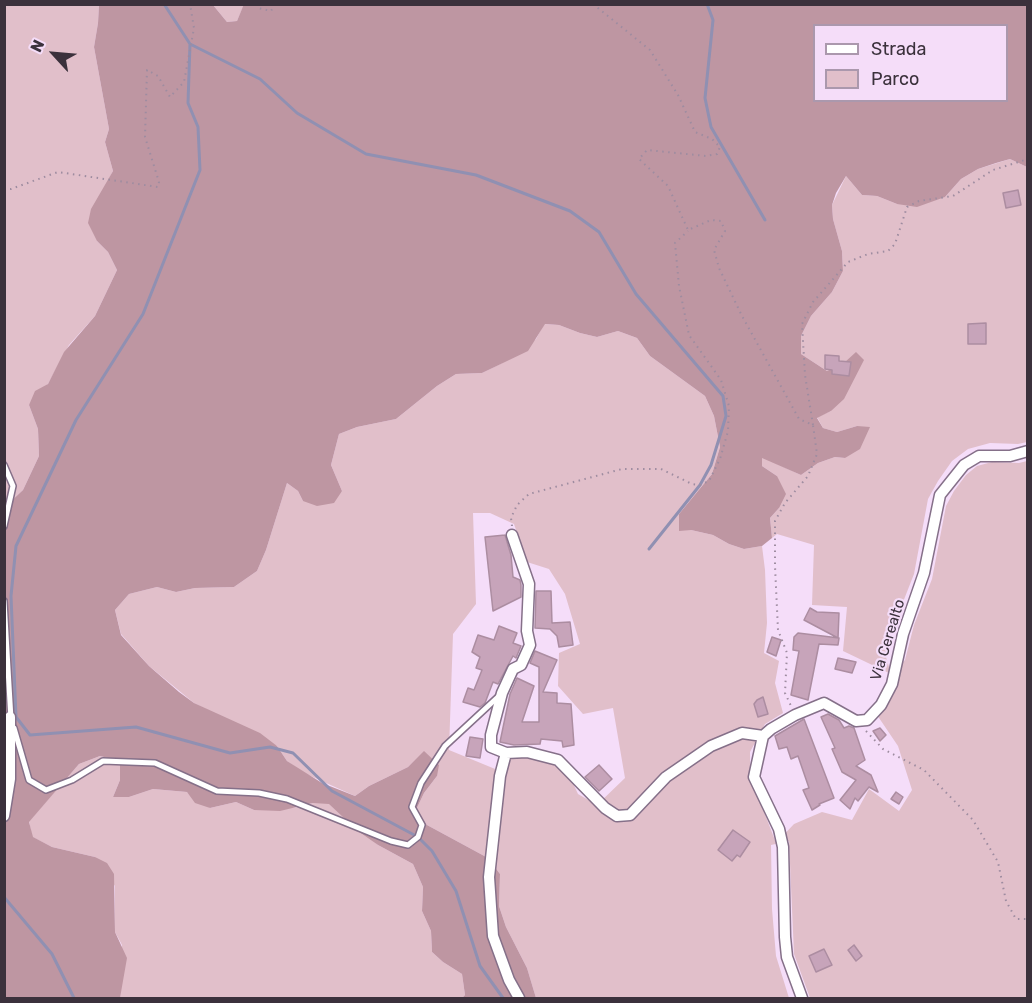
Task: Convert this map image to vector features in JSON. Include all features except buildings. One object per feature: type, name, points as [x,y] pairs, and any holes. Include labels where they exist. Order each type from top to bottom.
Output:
[{"type":"street","name":"Via Cerealto","points":[[856,721],[867,720],[881,705],[892,684],[903,634],[924,573],[940,495],[964,465],[980,456],[1010,456],[1028,451]]},
{"type":"street","points":[[513,535],[529,584],[527,631],[530,645],[521,665],[513,669],[502,693],[491,735],[491,747],[506,753],[527,752],[558,760],[604,808],[617,816],[630,815],[666,777],[711,746],[742,733],[764,736]]},
{"type":"street","points":[[802,999],[788,957],[785,937],[783,847],[779,829],[754,777],[764,736],[771,729],[795,715],[824,703],[856,721]]},
{"type":"street","points":[[4,816],[10,779],[10,717]]},
{"type":"street","points":[[506,753],[500,776],[489,877],[493,936],[509,980],[519,999]]},
{"type":"lane","points":[[4,465],[13,486],[4,526]]},
{"type":"lane","points":[[4,601],[10,717],[29,780],[46,790],[72,780],[103,760],[155,763],[217,791],[259,793],[287,799],[391,842],[408,845],[418,837],[422,825],[412,807],[421,783],[445,746],[502,693]]},
{"type":"path","points":[[4,189],[11,189],[58,172],[158,187],[159,182],[145,137],[147,70],[158,76],[170,98],[184,82],[194,28],[190,4]]},
{"type":"path","points":[[257,4],[258,8],[271,11],[275,4]]},
{"type":"path","points":[[593,4],[650,50],[678,94],[695,132],[712,139],[720,147],[717,154],[706,156],[647,150],[639,159],[668,186],[688,230]]},
{"type":"path","points":[[795,715],[785,693],[787,653],[778,630],[775,566],[776,521],[785,503],[808,476],[817,454],[805,375],[802,324],[813,302],[848,262],[868,254],[888,251],[895,244],[907,207],[919,201],[953,196],[993,170],[1028,159]]},
{"type":"path","points":[[513,535],[512,518],[517,505],[529,494],[612,471],[661,469],[692,484],[700,485],[709,481],[720,459],[728,431],[729,406],[721,380],[689,335],[679,286],[675,243],[688,230],[711,220],[721,221],[725,231],[714,250],[719,268],[742,316],[799,419],[813,425]]},
{"type":"path","points":[[856,721],[883,748],[924,770],[973,820],[998,862],[1006,901],[1016,919],[1028,919]]},
{"type":"green space","points":[[5,5],[99,5],[94,47],[109,129],[105,142],[113,171],[105,187],[97,241],[108,252],[117,270],[95,316],[69,345],[48,384],[29,405],[38,429],[39,456],[23,490],[5,508]]},
{"type":"green space","points":[[213,5],[244,5],[237,21],[227,22]]},
{"type":"green space","points":[[1010,159],[1027,167],[1027,442],[990,443],[968,449],[952,461],[938,481],[928,499],[914,574],[896,620],[886,657],[891,674],[843,651],[847,607],[812,605],[814,545],[777,534],[772,538],[770,518],[779,508],[777,476],[762,466],[762,457],[801,475],[818,463],[835,457],[845,458],[857,426],[837,432],[823,428],[817,417],[831,411],[844,363],[827,371],[801,354],[801,336],[811,316],[832,292],[843,271],[842,251],[833,219],[832,205],[846,176],[862,195],[877,196],[897,204],[945,197],[961,179],[978,169]]},
{"type":"green space","points":[[544,324],[559,325],[597,337],[618,331],[637,338],[650,356],[705,396],[714,416],[720,447],[712,474],[679,514],[691,530],[713,535],[744,549],[762,546],[767,623],[764,653],[779,661],[775,683],[783,713],[765,724],[750,752],[750,775],[776,843],[794,824],[822,812],[852,820],[869,789],[899,811],[912,790],[898,746],[875,712],[891,674],[905,660],[914,625],[932,579],[946,506],[954,491],[966,475],[977,466],[992,462],[1027,461],[1027,998],[810,998],[794,954],[789,841],[771,845],[772,909],[776,956],[789,998],[536,998],[527,968],[506,927],[499,906],[500,874],[488,858],[427,825],[416,810],[424,793],[437,776],[433,760],[424,752],[408,767],[369,786],[355,796],[304,773],[287,761],[277,746],[194,703],[149,666],[121,634],[115,610],[129,594],[157,587],[176,592],[195,588],[234,587],[257,571],[287,483],[298,491],[303,501],[342,491],[331,465],[339,434],[357,427],[396,419],[437,386],[456,374],[482,373],[502,363],[536,339]],"holes":[[[473,513],[490,513],[514,524],[527,562],[549,569],[565,594],[580,644],[559,653],[558,686],[583,714],[613,708],[625,778],[597,805],[578,794],[560,755],[503,752],[500,771],[449,750],[453,634],[476,604]]]},
{"type":"green space","points":[[100,756],[120,761],[120,780],[113,797],[129,797],[153,789],[187,792],[210,808],[236,802],[254,810],[329,803],[378,845],[413,864],[423,887],[422,911],[431,931],[432,952],[462,974],[465,995],[462,998],[120,998],[122,945],[115,932],[115,886],[95,857],[52,847],[32,837],[29,821],[79,764]]},
{"type":"shaded area","points":[[244,4],[1027,5],[1027,167],[1010,159],[978,169],[961,179],[945,197],[917,207],[897,204],[877,196],[862,195],[846,176],[836,193],[832,205],[833,219],[842,251],[843,271],[832,292],[811,316],[801,336],[801,354],[827,371],[844,363],[856,352],[864,360],[844,399],[831,411],[817,418],[823,428],[837,432],[857,426],[870,427],[860,449],[845,458],[835,457],[818,463],[801,475],[762,458],[762,466],[777,476],[786,494],[779,508],[770,518],[772,538],[762,546],[744,549],[713,535],[691,530],[679,531],[679,514],[712,474],[720,447],[714,416],[705,396],[650,356],[637,338],[618,331],[597,337],[559,325],[545,324],[528,351],[482,373],[456,374],[437,386],[396,419],[357,427],[339,434],[331,465],[342,491],[334,503],[317,506],[303,501],[298,491],[287,483],[257,571],[234,587],[195,588],[176,592],[157,587],[129,594],[115,610],[121,635],[149,666],[179,692],[194,703],[260,733],[277,746],[287,761],[322,783],[355,796],[369,786],[408,767],[424,751],[439,765],[437,776],[424,793],[416,810],[427,825],[488,858],[500,874],[499,906],[506,927],[527,968],[536,998],[462,998],[465,995],[462,974],[432,952],[431,931],[422,911],[423,887],[413,864],[358,831],[329,804],[313,803],[280,811],[254,810],[236,802],[210,808],[195,803],[187,792],[153,789],[129,797],[113,797],[120,780],[120,761],[100,756],[79,764],[29,822],[33,837],[52,847],[95,857],[107,863],[114,874],[115,932],[127,958],[120,998],[5,998],[4,508],[23,490],[39,456],[38,429],[29,405],[35,391],[48,384],[64,352],[95,316],[117,270],[88,223],[91,209],[113,171],[105,142],[109,129],[94,47],[99,5],[213,5],[227,22],[237,21]]},
{"type":"waterway","points":[[164,4],[190,44],[260,79],[297,113],[366,154],[476,175],[570,211],[599,232],[636,294],[723,396],[726,416],[711,465],[700,485],[649,549]]},
{"type":"waterway","points":[[707,4],[713,20],[705,98],[711,127],[765,220]]},
{"type":"waterway","points":[[190,44],[188,103],[198,127],[200,170],[143,314],[76,420],[16,546],[11,596],[16,717],[30,735],[136,727],[230,753],[270,747],[293,753],[332,791],[418,837],[432,851],[456,891],[480,966],[503,998]]},
{"type":"waterway","points":[[4,897],[52,954],[74,998]]}]
